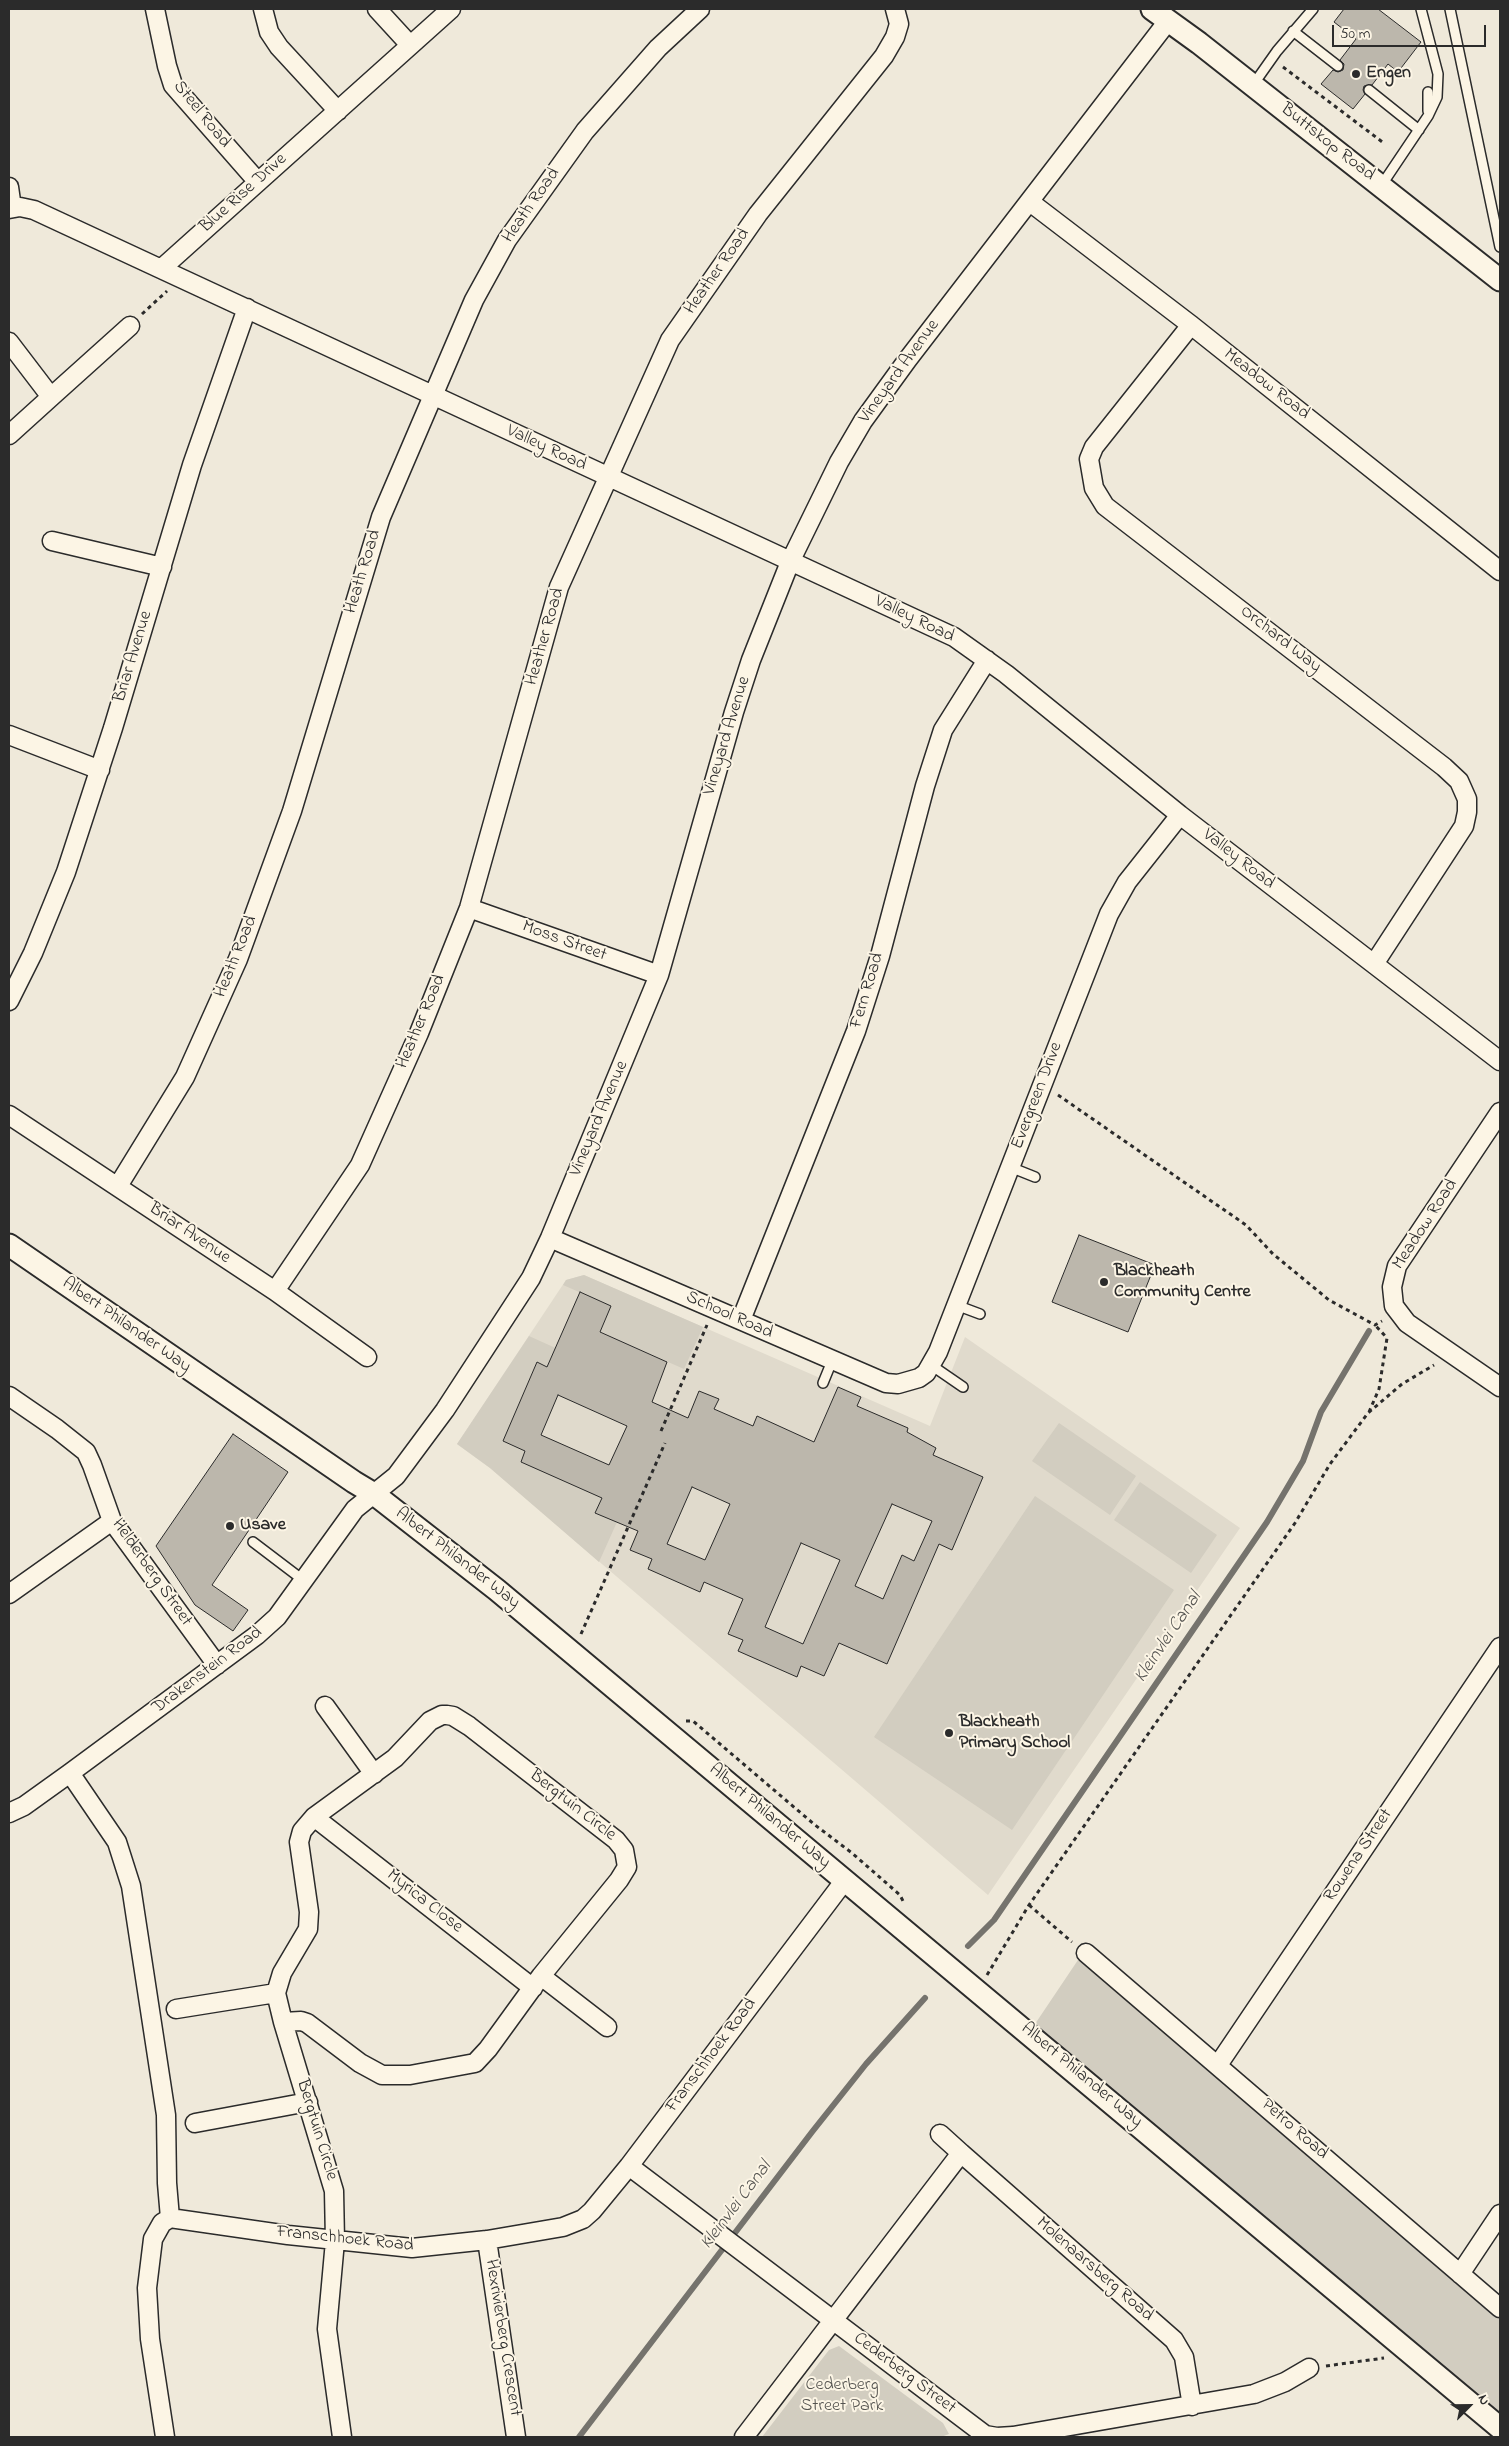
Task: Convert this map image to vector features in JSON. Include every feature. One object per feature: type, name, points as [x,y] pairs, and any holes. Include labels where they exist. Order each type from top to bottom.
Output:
[{"type":"street","name":"Steel Road","points":[[155,9],[173,85],[258,182]]},
{"type":"street","points":[[263,9],[270,32],[279,47],[338,111]]},
{"type":"street","points":[[377,9],[410,46]]},
{"type":"street","name":"Blue Rise Drive","points":[[161,269],[451,9]]},
{"type":"street","name":"Heath Road","points":[[118,1186],[185,1077],[238,959],[292,811],[381,516],[474,300],[507,240],[585,130],[658,48],[700,9]]},
{"type":"street","name":"Buttskop Road","points":[[1160,15],[1253,85],[1500,280]]},
{"type":"street","name":"Vineyard Avenue","points":[[374,1494],[396,1476],[445,1410],[531,1278],[550,1238],[659,975],[734,712],[751,660],[790,562],[839,462],[863,420],[1030,202],[1160,15]]},
{"type":"street","name":"Heather Road","points":[[275,1291],[360,1165],[418,1033],[469,908],[559,587],[670,340],[758,214],[884,56],[895,37],[897,16]]},
{"type":"street","points":[[9,187],[10,208],[34,210],[161,269]]},
{"type":"street","name":"Meadow Road","points":[[1030,202],[1191,325],[1500,571]]},
{"type":"street","name":"Valley Road","points":[[161,269],[954,637],[987,660],[1180,815],[1500,1061]]},
{"type":"street","name":"Briar Avenue","points":[[9,1001],[32,954],[66,872],[100,770],[218,387],[247,308]]},
{"type":"street","name":"Orchard Way","points":[[1191,325],[1094,447],[1089,459],[1094,488],[1105,506],[1459,781],[1467,799],[1464,826],[1374,964]]},
{"type":"street","points":[[9,435],[130,326]]},
{"type":"street","points":[[9,342],[51,397]]},
{"type":"street","points":[[52,541],[162,567]]},
{"type":"street","name":"Fern Road","points":[[741,1320],[856,1031],[880,956],[925,786],[940,739],[960,701],[987,660]]},
{"type":"street","points":[[9,735],[100,770]]},
{"type":"street","name":"Evergreen Drive","points":[[909,1383],[926,1372],[938,1352],[1118,896],[1180,815]]},
{"type":"street","name":"Moss Street","points":[[469,908],[659,975]]},
{"type":"street","name":"Meadow Road","points":[[1397,1312],[1392,1297],[1392,1287],[1397,1266],[1500,1112]]},
{"type":"street","name":"Briar Avenue","points":[[9,1116],[275,1291],[367,1357]]},
{"type":"street","name":"School Road","points":[[550,1238],[886,1383],[909,1383]]},
{"type":"street","name":"Albert Philander Way","points":[[9,1245],[374,1494],[497,1590],[933,1952],[976,1978],[1500,2428]]},
{"type":"street","points":[[1397,1312],[1407,1323],[1500,1387]]},
{"type":"street","name":"Helderberg Street","points":[[9,1396],[57,1429],[86,1452],[112,1521],[217,1665]]},
{"type":"street","name":"Drakenstein Road","points":[[9,1813],[24,1806],[70,1773],[269,1625],[355,1509],[374,1494]]},
{"type":"street","points":[[9,1594],[112,1521]]},
{"type":"street","name":"Rowena Street","points":[[1218,2065],[1500,1647]]},
{"type":"street","points":[[325,1706],[374,1774]]},
{"type":"street","name":"Bergtuin Circle","points":[[283,2022],[301,2021],[307,2023],[375,2073],[390,2076],[418,2074],[475,2063],[500,2034],[537,1982],[619,1880],[627,1867],[627,1861],[621,1845],[453,1716],[442,1715],[430,1721],[401,1753],[314,1817],[302,1831],[299,1842],[309,1912],[308,1929],[282,1973],[276,1993],[283,2022],[333,2184],[335,2241]]},
{"type":"street","points":[[70,1773],[117,1842],[131,1886],[166,2115],[167,2183],[170,2218],[162,2223],[153,2239],[147,2288],[150,2339],[165,2437]]},
{"type":"street","name":"Myrica Close","points":[[314,1817],[537,1982],[608,2027]]},
{"type":"street","name":"Franschhoek Road","points":[[170,2218],[215,2226],[335,2241],[412,2248],[487,2240],[563,2227],[583,2218],[592,2211],[629,2166],[845,1880]]},
{"type":"street","name":"Petro Road","points":[[1086,1954],[1500,2308]]},
{"type":"street","points":[[176,2009],[276,1993]]},
{"type":"street","points":[[195,2123],[308,2102]]},
{"type":"street","name":"Molenaarsberg Road","points":[[940,2134],[1174,2340],[1184,2357],[1192,2406]]},
{"type":"street","points":[[744,2437],[835,2321],[961,2154]]},
{"type":"street","name":"Cederberg Street","points":[[629,2166],[835,2321],[982,2436],[1013,2436],[1254,2394],[1285,2382],[1309,2368]]},
{"type":"street","points":[[1460,2274],[1500,2214]]},
{"type":"street","name":"Hexrivierberg Crescent","points":[[487,2240],[516,2437]]},
{"type":"street","points":[[335,2241],[327,2330],[342,2437]]},
{"type":"lane","points":[[1253,85],[1293,31],[1313,9]]},
{"type":"lane","points":[[1381,186],[1428,116],[1437,97],[1438,86],[1432,48],[1422,9]]},
{"type":"lane","points":[[1450,9],[1500,247]]},
{"type":"lane","points":[[1293,31],[1338,66]]},
{"type":"lane","points":[[1428,67],[1432,48]]},
{"type":"lane","points":[[1369,90],[1419,130]]},
{"type":"lane","points":[[1428,92],[1428,116]]},
{"type":"lane","points":[[1010,1167],[1035,1177]]},
{"type":"lane","points":[[956,1305],[980,1314]]},
{"type":"lane","points":[[823,1382],[832,1361]]},
{"type":"lane","points":[[931,1365],[963,1387]]},
{"type":"lane","points":[[253,1542],[303,1580]]},
{"type":"path","points":[[1283,67],[1385,144]]},
{"type":"path","points":[[130,326],[173,286]]},
{"type":"path","points":[[976,1978],[1030,1906],[1295,1523],[1330,1464],[1368,1413],[1379,1389],[1387,1338],[1375,1325],[1329,1300],[1273,1254],[1246,1225],[1060,1096],[1041,1087]]},
{"type":"path","points":[[661,1431],[714,1309]]},
{"type":"path","points":[[1375,1325],[1397,1312]]},
{"type":"path","points":[[1368,1413],[1402,1384],[1452,1355]]},
{"type":"path","points":[[581,1636],[665,1443]]},
{"type":"path","points":[[1030,1906],[1086,1954]]},
{"type":"path","points":[[1309,2368],[1386,2358],[1391,2355]]},
{"type":"shaded area","name":"Blackheath Primary School","points":[[584,1275],[930,1426],[965,1337],[1240,1528],[988,1895],[490,1468],[457,1444],[566,1280]]},
{"type":"green space","points":[[584,1275],[703,1327],[684,1369],[600,1332],[611,1306],[563,1285],[566,1280]]},
{"type":"green space","points":[[529,1336],[571,1355],[560,1372],[537,1362],[503,1441],[525,1451],[521,1462],[603,1494],[595,1513],[617,1522],[599,1562],[490,1468],[457,1444]]},
{"type":"green space","points":[[1059,1423],[1136,1476],[1110,1515],[1032,1461]]},
{"type":"green space","points":[[1140,1482],[1217,1535],[1191,1573],[1114,1520]]},
{"type":"green space","points":[[1035,1496],[1174,1590],[1012,1830],[874,1737]]},
{"type":"green space","points":[[1080,1957],[1500,2316],[1500,2418],[1035,2024]]},
{"type":"green space","name":"Cederberg Street Park","points":[[839,2346],[943,2423],[949,2434],[941,2437],[762,2437],[829,2350]]},
{"type":"building","points":[[1344,9],[1378,9],[1421,42],[1398,72],[1388,64],[1372,85],[1364,86],[1365,94],[1353,109],[1321,84],[1333,70],[1338,72],[1343,70],[1344,64],[1340,60],[1356,39],[1334,22]]},
{"type":"building","points":[[1079,1235],[1155,1265],[1128,1332],[1052,1302]]},
{"type":"building","points":[[580,1292],[611,1306],[600,1332],[667,1362],[652,1402],[688,1418],[699,1391],[719,1399],[714,1409],[753,1426],[757,1416],[814,1442],[838,1387],[861,1397],[857,1406],[908,1428],[907,1432],[936,1448],[933,1455],[983,1477],[952,1550],[939,1544],[887,1664],[839,1643],[824,1676],[801,1666],[797,1677],[738,1651],[743,1640],[728,1634],[743,1599],[704,1582],[700,1592],[648,1569],[652,1559],[630,1550],[638,1531],[595,1513],[602,1498],[521,1462],[525,1451],[503,1441],[537,1362],[547,1367]],"holes":[[[558,1395],[627,1426],[609,1465],[541,1435]],[[692,1487],[730,1504],[705,1560],[667,1544]],[[892,1504],[932,1521],[914,1561],[902,1555],[883,1599],[855,1586]],[[801,1543],[840,1560],[803,1644],[765,1627]]]},
{"type":"building","points":[[233,1434],[288,1472],[212,1585],[248,1610],[233,1631],[195,1605],[156,1546]]},
{"type":"waterway","name":"Kleinvlei Canal","points":[[968,1946],[994,1920],[1267,1522],[1303,1461],[1321,1412],[1369,1331]]},
{"type":"waterway","name":"Kleinvlei Canal","points":[[579,2437],[812,2132],[866,2064],[925,1998]]},
{"type":"place","name":"Engen","points":[[1356,74]]},
{"type":"place","name":"Blackheath Community Centre","points":[[1104,1282]]},
{"type":"place","name":"Usave","points":[[230,1526]]},
{"type":"place","name":"Blackheath Primary School","points":[[949,1733]]}]
